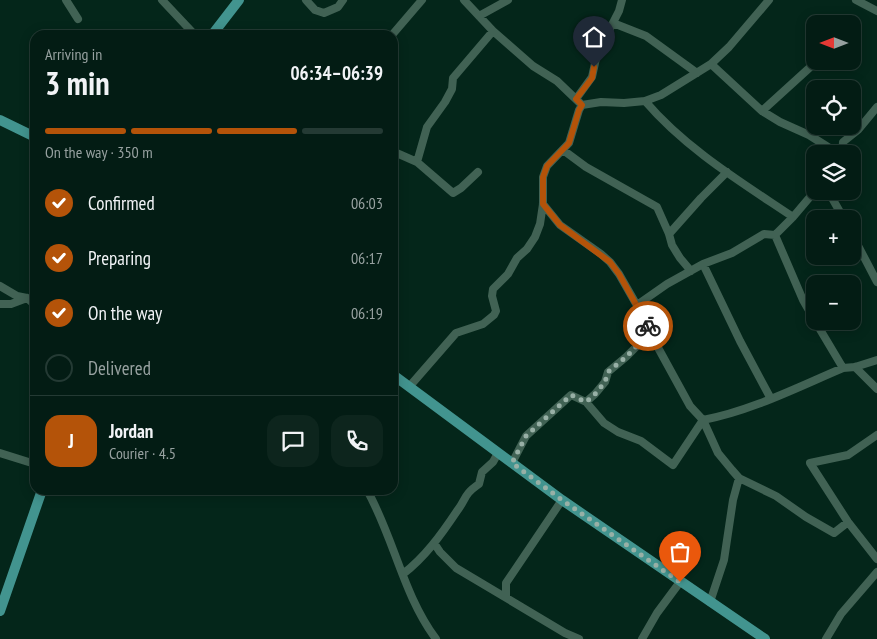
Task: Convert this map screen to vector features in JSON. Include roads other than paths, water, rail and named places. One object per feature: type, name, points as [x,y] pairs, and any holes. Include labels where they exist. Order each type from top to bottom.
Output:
[{"type":"main road","points":[[216,30],[239,0]]},
{"type":"main road","points":[[0,120],[30,135]]},
{"type":"main road","points":[[398,379],[562,500],[765,639]]},
{"type":"main road","points":[[0,611],[40,495]]},
{"type":"street","points":[[66,0],[78,19]]},
{"type":"street","points":[[162,0],[190,30]]},
{"type":"street","points":[[306,0],[316,10],[324,13],[338,7],[343,0]]},
{"type":"street","points":[[396,30],[422,0]]},
{"type":"street","points":[[464,0],[493,31],[533,66],[557,81],[582,105]]},
{"type":"street","points":[[479,16],[508,0]]},
{"type":"street","points":[[576,99],[592,78],[595,61],[619,11],[622,0]]},
{"type":"street","points":[[582,105],[601,102],[624,104],[645,102],[661,95],[711,64],[729,47],[767,0]]},
{"type":"street","points":[[856,0],[877,11]]},
{"type":"street","points":[[613,23],[646,36],[697,73]]},
{"type":"street","points":[[417,162],[426,127],[445,102],[452,89],[453,78],[493,31]]},
{"type":"street","points":[[711,64],[762,111],[826,145]]},
{"type":"street","points":[[762,111],[807,70]]},
{"type":"street","points":[[645,102],[661,120],[727,172],[793,217]]},
{"type":"street","points":[[409,387],[456,333],[483,324],[494,315],[496,311],[492,296],[493,289],[508,274],[517,258],[531,245],[540,224],[543,204],[543,177],[547,166],[569,143],[582,105]]},
{"type":"street","points":[[842,145],[843,142],[858,130],[877,107]]},
{"type":"street","points":[[563,150],[586,167],[657,207],[672,245],[691,270]]},
{"type":"street","points":[[398,154],[417,162],[453,193],[478,172]]},
{"type":"street","points":[[669,234],[727,172]]},
{"type":"street","points":[[775,235],[807,200]]},
{"type":"street","points":[[543,204],[560,225],[610,262],[646,321],[650,332],[690,406],[703,420],[718,453],[739,478],[776,496],[806,517],[834,533],[848,522]]},
{"type":"street","points":[[637,305],[691,270],[732,253],[764,234],[775,235]]},
{"type":"street","points":[[775,235],[806,305]]},
{"type":"street","points":[[861,251],[877,282]]},
{"type":"street","points":[[703,264],[740,341],[771,399]]},
{"type":"street","points":[[0,286],[16,296],[27,298],[30,301]]},
{"type":"street","points":[[0,304],[11,304],[27,298]]},
{"type":"street","points":[[820,330],[843,368]]},
{"type":"street","points":[[586,402],[605,382],[608,372],[626,357],[650,332]]},
{"type":"street","points":[[512,463],[526,436],[571,395],[586,402],[604,423],[618,432],[641,441],[674,465],[703,420],[722,416],[771,399],[843,368],[855,367],[877,360]]},
{"type":"street","points":[[855,367],[877,389]]},
{"type":"street","points":[[877,435],[848,455],[810,463],[848,522],[877,560]]},
{"type":"street","points":[[0,452],[30,462]]},
{"type":"street","points":[[403,574],[422,558],[458,510],[467,492],[479,484],[482,472],[493,462],[498,453]]},
{"type":"street","points":[[710,602],[724,560],[733,500],[739,478]]},
{"type":"street","points":[[370,495],[378,510],[414,601],[436,639]]},
{"type":"street","points":[[506,597],[506,583],[562,500]]},
{"type":"street","points":[[434,542],[440,552],[456,568],[565,633],[579,639]]},
{"type":"street","points":[[826,639],[841,614],[876,574]]},
{"type":"street","points":[[642,639],[680,582]]}]
